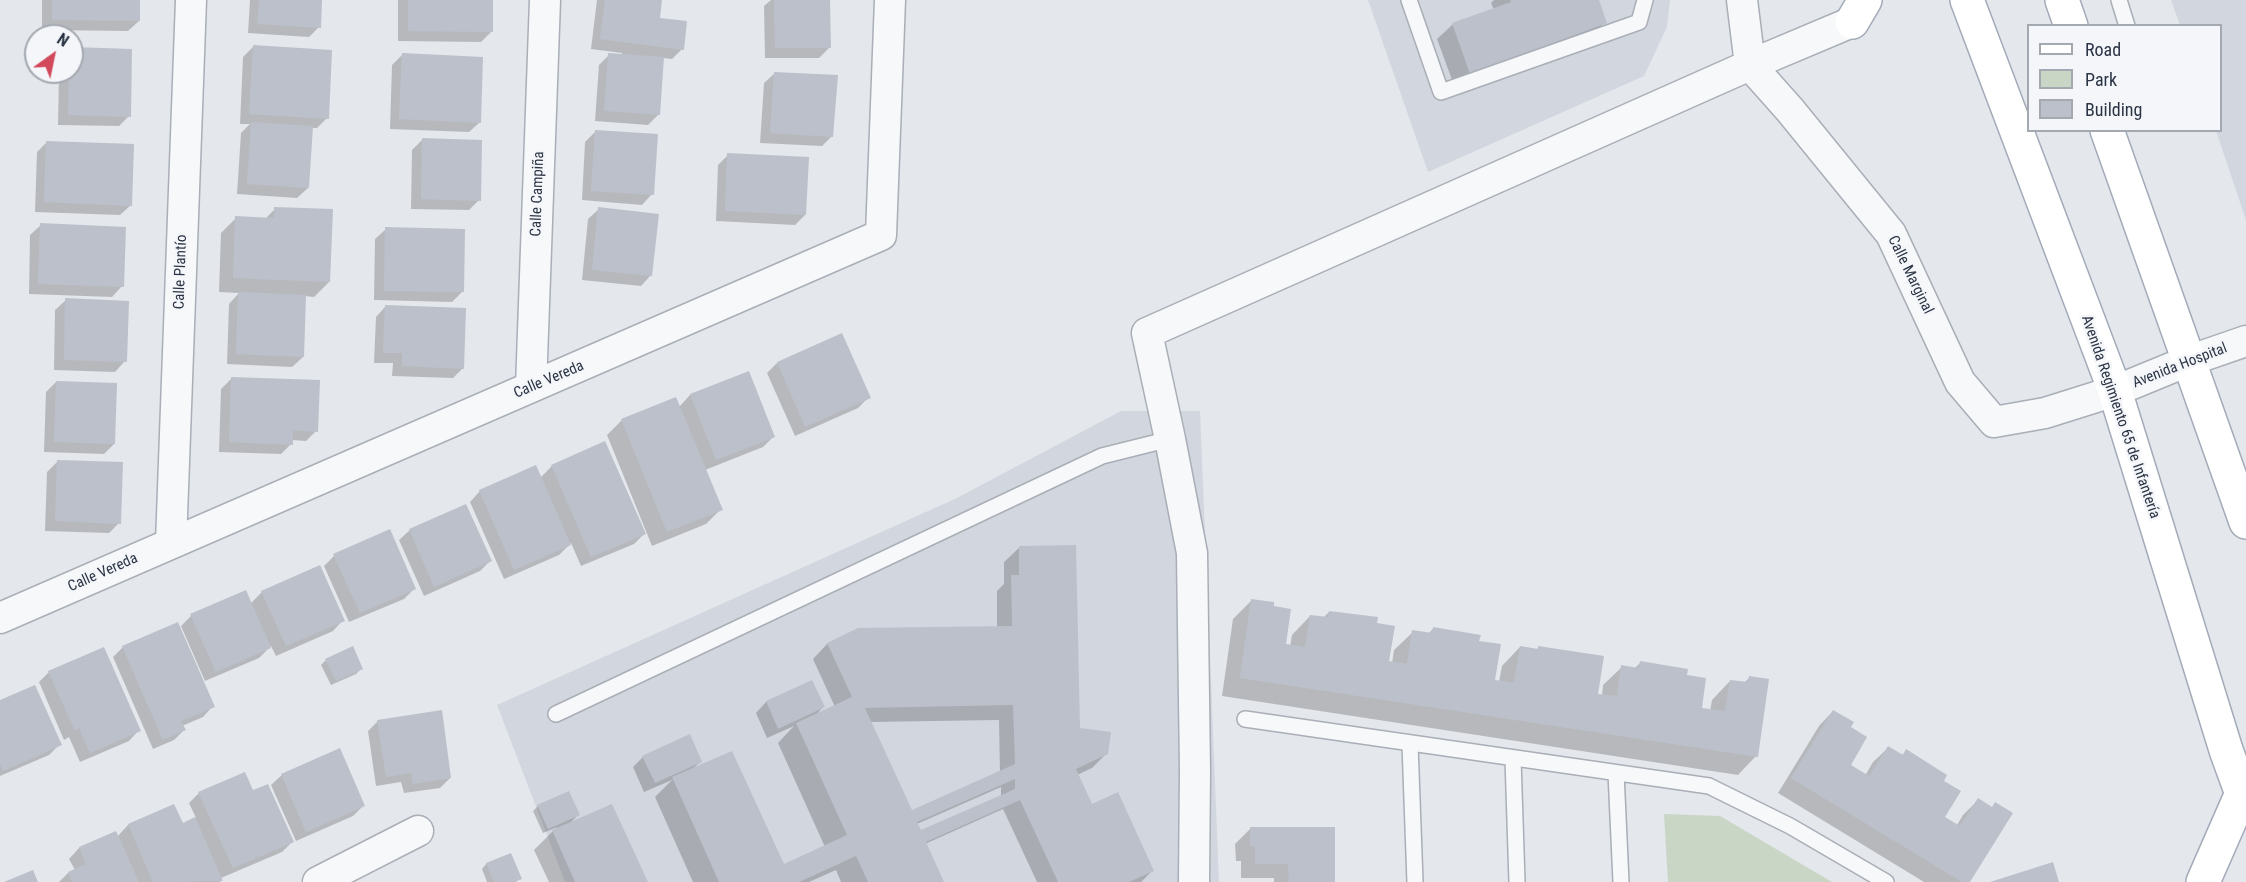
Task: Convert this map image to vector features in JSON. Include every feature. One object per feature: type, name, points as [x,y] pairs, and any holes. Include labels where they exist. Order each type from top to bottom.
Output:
[{"type":"main road","name":"Avenida Regimiento 65 de Infantería","points":[[1967,0],[2115,392],[2226,750],[2244,799]]},
{"type":"main road","points":[[2062,0],[2070,24]]},
{"type":"main road","points":[[2108,132],[2246,522]]},
{"type":"main road","points":[[2203,882],[2244,799]]},
{"type":"street","name":"Calle Plantío","points":[[171,543],[191,0]]},
{"type":"street","name":"Calle Campiña","points":[[531,387],[545,0]]},
{"type":"street","name":"Calle Vereda","points":[[0,618],[881,235],[890,0]]},
{"type":"street","points":[[1742,0],[1750,66]]},
{"type":"street","points":[[1194,882],[1192,553],[1147,333],[1750,66],[1858,11]]},
{"type":"street","name":"Calle Marginal","points":[[1750,66],[1790,110],[1891,234],[1960,382],[1994,422],[2045,413],[2115,392]]},
{"type":"street","name":"Avenida Hospital","points":[[2115,392],[2187,361],[2246,341]]},
{"type":"street","points":[[318,882],[418,831]]},
{"type":"lane","points":[[1409,0],[1441,92],[1639,22],[1645,0]]},
{"type":"lane","points":[[2119,0],[2126,24]]},
{"type":"lane","points":[[556,714],[1102,456],[1170,439]]},
{"type":"lane","points":[[1245,719],[1709,786],[1790,826],[1886,882]]},
{"type":"lane","points":[[1410,744],[1415,882]]},
{"type":"lane","points":[[1513,759],[1517,882]]},
{"type":"lane","points":[[1616,773],[1621,882]]},
{"type":"shaded area","points":[[1368,0],[1670,0],[1667,27],[1644,76],[1428,172]]},
{"type":"shaded area","points":[[2171,0],[2246,0],[2246,220],[2216,132],[2222,132],[2222,24],[2180,24]]},
{"type":"shaded area","points":[[1121,411],[1200,411],[1219,882],[565,882],[497,705],[957,498]]},
{"type":"green space","points":[[1664,814],[1720,816],[1832,882],[1668,882]]},
{"type":"building","points":[[52,0],[140,0],[140,21],[52,20]]},
{"type":"building","points":[[259,0],[322,0],[321,28],[257,24]]},
{"type":"building","points":[[408,0],[493,0],[493,32],[408,31]]},
{"type":"building","points":[[605,0],[662,0],[660,18],[687,21],[684,50],[600,39]]},
{"type":"building","points":[[774,0],[830,0],[831,48],[775,48]]},
{"type":"building","points":[[1510,0],[1599,0],[1607,23],[1470,74],[1452,23],[1511,2]]},
{"type":"building","points":[[253,45],[332,50],[329,119],[249,114]]},
{"type":"building","points":[[84,47],[132,49],[131,117],[68,115],[69,84],[84,84]]},
{"type":"building","points":[[402,53],[483,57],[481,123],[399,119]]},
{"type":"building","points":[[608,53],[664,57],[660,115],[604,111]]},
{"type":"building","points":[[774,72],[838,75],[833,137],[770,133]]},
{"type":"building","points":[[251,122],[313,126],[309,188],[247,184]]},
{"type":"building","points":[[595,130],[658,134],[654,195],[591,191]]},
{"type":"building","points":[[422,138],[482,140],[481,201],[421,199]]},
{"type":"building","points":[[46,141],[134,144],[132,206],[44,202]]},
{"type":"building","points":[[727,153],[809,157],[806,215],[725,211]]},
{"type":"building","points":[[274,207],[333,209],[330,282],[233,278],[235,216],[274,218]]},
{"type":"building","points":[[598,207],[659,214],[652,276],[592,270]]},
{"type":"building","points":[[40,223],[126,227],[124,287],[38,284]]},
{"type":"building","points":[[385,227],[465,229],[464,292],[384,291]]},
{"type":"building","points":[[238,292],[306,295],[304,357],[236,354]]},
{"type":"building","points":[[65,298],[129,301],[127,362],[64,360]]},
{"type":"building","points":[[385,305],[466,308],[464,369],[402,366],[402,353],[383,353]]},
{"type":"building","points":[[842,333],[871,398],[805,427],[777,362]]},
{"type":"building","points":[[749,371],[775,437],[716,460],[690,394]]},
{"type":"building","points":[[231,377],[320,380],[318,432],[293,430],[293,445],[229,442]]},
{"type":"building","points":[[56,381],[117,383],[115,444],[54,442]]},
{"type":"building","points":[[676,397],[723,510],[667,532],[621,419]]},
{"type":"building","points":[[605,441],[646,534],[591,557],[551,465]]},
{"type":"building","points":[[57,460],[123,462],[121,524],[55,521]]},
{"type":"building","points":[[536,465],[571,545],[514,570],[479,490]]},
{"type":"building","points":[[466,504],[492,561],[434,587],[409,529]]},
{"type":"building","points":[[390,529],[416,589],[360,613],[333,554]]},
{"type":"building","points":[[1076,545],[1080,728],[1111,732],[1108,754],[1076,769],[1092,804],[1118,792],[1154,871],[1129,882],[1058,882],[1020,800],[926,842],[944,882],[868,882],[856,856],[799,882],[719,882],[672,777],[732,751],[784,864],[847,835],[796,723],[852,697],[827,643],[858,628],[1012,626],[1011,575],[1019,575],[1019,546]],"holes":[[[1013,705],[1015,764],[912,810],[865,708]],[[1015,779],[1015,789],[921,830],[917,822]]]},
{"type":"building","points":[[320,565],[345,621],[286,646],[261,591]]},
{"type":"building","points":[[246,590],[271,648],[216,672],[190,614]]},
{"type":"building","points":[[1251,599],[1274,602],[1274,606],[1291,609],[1286,644],[1305,647],[1310,615],[1328,617],[1329,611],[1378,617],[1377,623],[1395,626],[1389,661],[1407,664],[1412,630],[1432,633],[1433,627],[1481,635],[1479,641],[1501,644],[1495,680],[1514,683],[1520,646],[1538,649],[1538,646],[1604,656],[1598,694],[1617,696],[1621,665],[1639,668],[1640,661],[1688,669],[1687,675],[1706,678],[1702,708],[1725,711],[1730,680],[1748,682],[1749,676],[1769,679],[1758,757],[1240,678]]},
{"type":"building","points":[[178,622],[215,707],[181,721],[186,730],[163,740],[122,646]]},
{"type":"building","points":[[353,646],[363,669],[336,681],[325,659]]},
{"type":"building","points":[[104,647],[141,731],[90,753],[79,728],[75,731],[48,671]]},
{"type":"building","points":[[812,680],[825,707],[778,729],[766,701]]},
{"type":"building","points":[[35,685],[62,745],[3,771],[0,764],[0,700]]},
{"type":"building","points":[[442,710],[451,778],[413,784],[411,773],[386,777],[377,720]]},
{"type":"building","points":[[1833,710],[1854,722],[1851,727],[1867,737],[1851,765],[1869,776],[1888,746],[1903,755],[1906,749],[1947,775],[1944,781],[1961,791],[1945,817],[1960,826],[1978,798],[1992,807],[1995,802],[2013,813],[1970,882],[1962,882],[1791,778]]},
{"type":"building","points":[[690,734],[702,762],[655,783],[642,756]]},
{"type":"building","points":[[340,748],[365,806],[306,832],[281,774]]},
{"type":"building","points":[[245,772],[253,790],[268,784],[294,842],[233,868],[198,792]]},
{"type":"building","points":[[569,791],[580,815],[548,829],[537,805]]},
{"type":"building","points":[[174,804],[183,823],[195,817],[223,881],[153,882],[128,824]]},
{"type":"building","points":[[612,804],[648,882],[575,882],[552,830]]},
{"type":"building","points":[[1250,827],[1335,827],[1335,882],[1289,882],[1288,864],[1255,864],[1255,847],[1250,846]]},
{"type":"building","points":[[116,831],[139,882],[72,882],[68,872],[86,864],[79,847]]},
{"type":"building","points":[[511,853],[522,879],[514,882],[494,882],[486,863]]},
{"type":"building","points":[[2053,862],[2059,882],[1990,882]]},
{"type":"building","points":[[33,870],[38,882],[4,882]]}]
